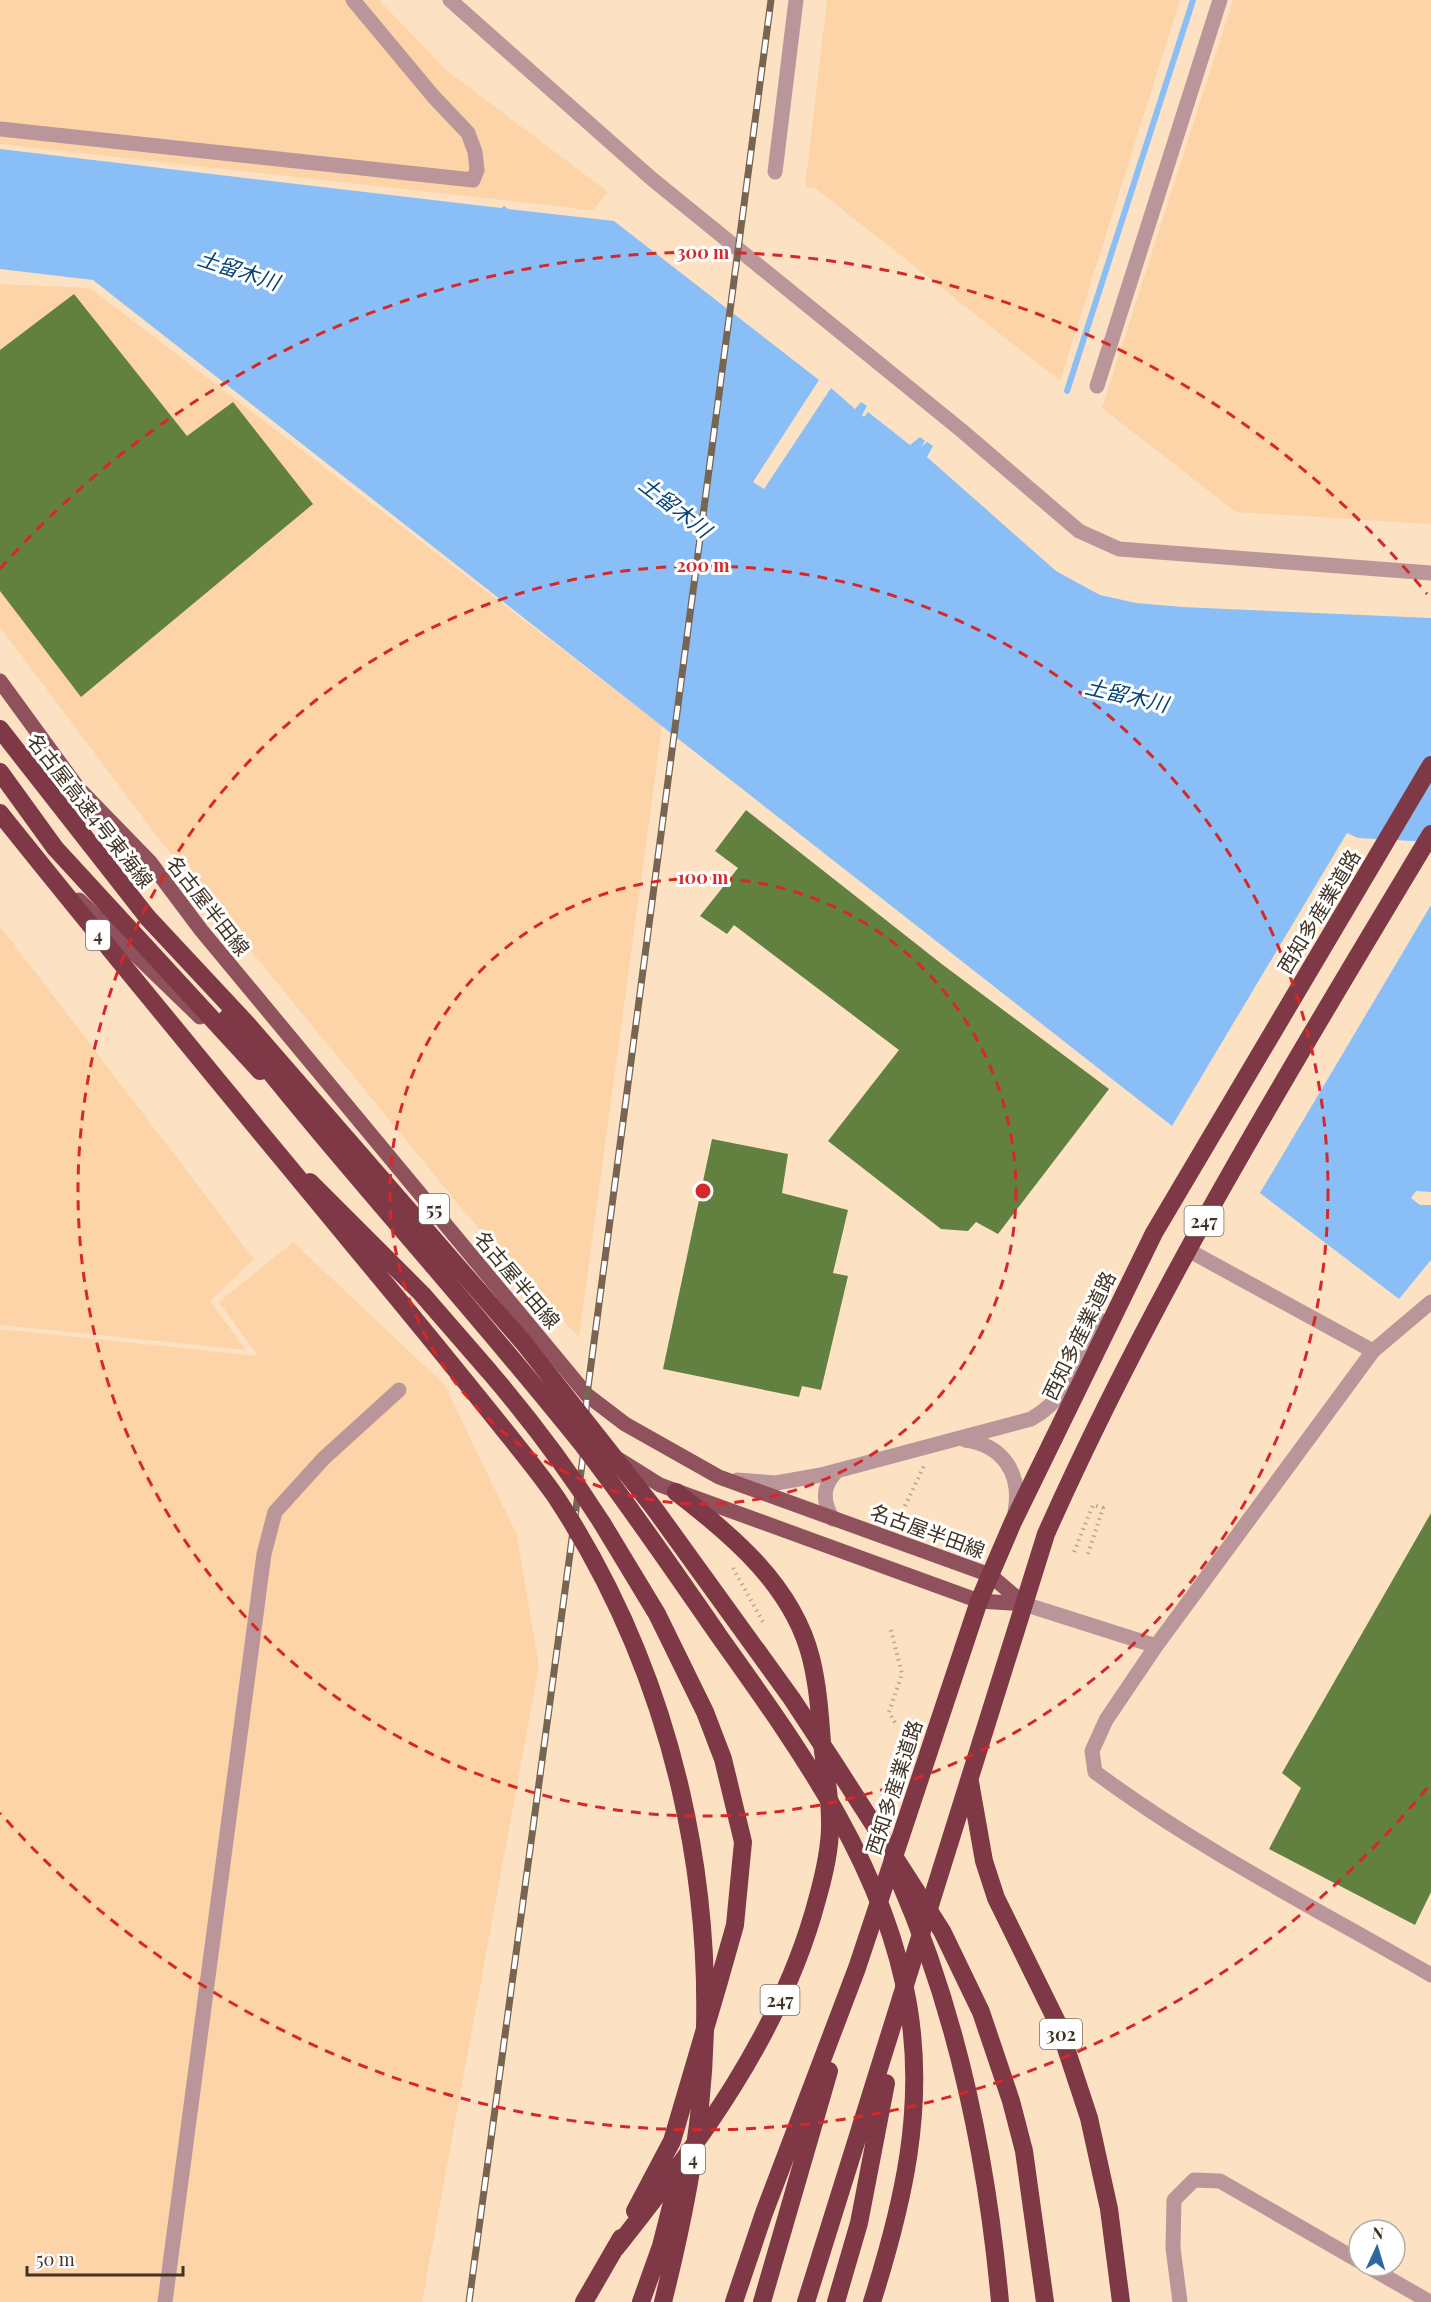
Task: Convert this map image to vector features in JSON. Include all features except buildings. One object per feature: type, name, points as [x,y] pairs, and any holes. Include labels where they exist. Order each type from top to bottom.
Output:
[{"type":"highway","name":"名古屋高速4号東海線","points":[[0,729],[148,918]]},
{"type":"highway","name":"西知多産業道路","points":[[734,2302],[764,2212],[857,1968],[979,1601],[1013,1522],[1154,1233],[1431,765]]},
{"type":"highway","points":[[0,772],[55,848],[293,1107]]},
{"type":"highway","name":"4","points":[[0,813],[196,1056],[263,1135]]},
{"type":"highway","name":"247","points":[[806,2302],[909,1979],[969,1777],[1046,1534],[1090,1435],[1188,1250],[1431,834]]},
{"type":"highway","points":[[148,918],[247,1024],[523,1342],[654,1508],[792,1699],[942,1932],[958,1961],[995,2053],[1024,2151],[1045,2302]]},
{"type":"highway","points":[[148,918],[272,1074],[476,1315],[589,1454],[641,1523],[765,1700],[814,1776],[851,1842],[888,1925],[900,1965],[911,2022],[915,2071],[915,2111],[903,2192],[872,2302]]},
{"type":"highway","points":[[263,1135],[444,1319],[532,1422],[568,1470],[657,1614],[705,1712],[723,1759],[743,1842],[735,1925],[672,2141],[616,2248]]},
{"type":"highway","points":[[263,1135],[525,1455],[554,1495],[605,1585],[646,1676],[666,1734],[689,1821],[702,1917],[704,2013],[687,2138],[661,2246],[641,2302]]},
{"type":"highway","name":"247","points":[[584,2302],[616,2248],[668,2182],[722,2104],[774,2014],[811,1922],[825,1869],[831,1821],[817,1683],[800,1626],[759,1565],[727,1531],[676,1492]]},
{"type":"highway","name":"302","points":[[969,1777],[984,1861],[996,1898],[1058,2024],[1089,2118],[1109,2209],[1121,2302]]},
{"type":"highway","points":[[879,1834],[908,1902],[940,1988],[954,2036],[978,2147],[1000,2302]]},
{"type":"highway","name":"西知多産業道路","points":[[762,2302],[785,2231],[857,1968]]},
{"type":"highway","name":"247","points":[[836,2302],[859,2223],[909,1979]]},
{"type":"highway","name":"4","points":[[663,2302],[694,2151],[700,2107],[704,2013]]},
{"type":"main road","name":"名古屋半田線","points":[[0,681],[78,788],[150,862],[201,930],[587,1395],[626,1424],[719,1477],[990,1575],[1024,1604]]},
{"type":"main road","name":"55","points":[[0,824],[293,1107],[410,1224],[585,1437],[660,1485],[676,1492],[979,1601],[1024,1604]]},
{"type":"street","points":[[0,129],[472,180],[477,170],[475,152],[468,133],[419,80],[353,0]]},
{"type":"street","points":[[450,0],[652,179],[961,430],[1079,531],[1119,549],[1431,573]]},
{"type":"street","points":[[775,172],[796,0]]},
{"type":"street","points":[[1097,386],[1220,0]]},
{"type":"street","points":[[719,1477],[776,1483],[837,1471],[1031,1419],[1055,1403],[1154,1233]]},
{"type":"street","points":[[1188,1250],[1373,1351]]},
{"type":"street","points":[[1431,1302],[1373,1351],[1156,1646],[1106,1720],[1092,1751],[1095,1772],[1157,1814],[1216,1851],[1431,1975]]},
{"type":"street","points":[[165,2302],[264,1554],[275,1512],[324,1458],[399,1390]]},
{"type":"street","points":[[959,1439],[990,1446],[1009,1464],[1017,1486],[1013,1522]]},
{"type":"street","points":[[833,1519],[825,1501],[825,1490],[837,1471]]},
{"type":"street","points":[[1024,1604],[1156,1646]]},
{"type":"street","points":[[1180,2302],[1173,2248],[1174,2200],[1194,2180],[1220,2181],[1347,2254]]},
{"type":"street","points":[[1388,2278],[1430,2302]]},
{"type":"path","points":[[905,1506],[926,1461]]},
{"type":"path","points":[[1074,1552],[1093,1504],[1103,1508],[1088,1554]]},
{"type":"path","points":[[730,1562],[768,1633]]},
{"type":"path","points":[[891,1630],[902,1674],[889,1712],[897,1726]]},
{"type":"shaded area","points":[[0,0],[379,0],[447,71],[608,192],[593,210],[0,144]]},
{"type":"shaded area","points":[[827,0],[1180,0],[1060,381],[815,188],[805,187]]},
{"type":"shaded area","points":[[1233,0],[1431,0],[1431,524],[1236,512],[1102,408]]},
{"type":"shaded area","points":[[0,284],[90,288],[662,726],[579,1337],[510,1267],[159,839],[0,627]]},
{"type":"shaded area","points":[[0,926],[254,1259],[210,1301],[246,1350],[0,1325]]},
{"type":"shaded area","points":[[293,1242],[444,1384],[517,1535],[539,1666],[422,2302],[0,2302],[0,1329],[258,1356],[219,1302]]},
{"type":"water","name":"土留木川","points":[[0,149],[501,208],[504,206],[508,209],[614,221],[819,380],[753,482],[764,489],[831,388],[855,409],[861,402],[867,406],[862,415],[864,417],[868,412],[910,445],[920,437],[925,441],[921,447],[927,442],[933,446],[927,457],[1056,571],[1100,595],[1136,603],[1182,607],[1431,618],[1431,842],[1358,838],[1347,833],[1172,1126],[93,280],[0,269]]},
{"type":"water","points":[[1431,905],[1431,1192],[1416,1191],[1411,1198],[1420,1205],[1431,1205],[1431,1260],[1399,1299],[1260,1193]]},
{"type":"waterway","points":[[1067,391],[1193,0]]},
{"type":"railway","points":[[469,2302],[583,1457],[587,1395],[771,0]]}]
